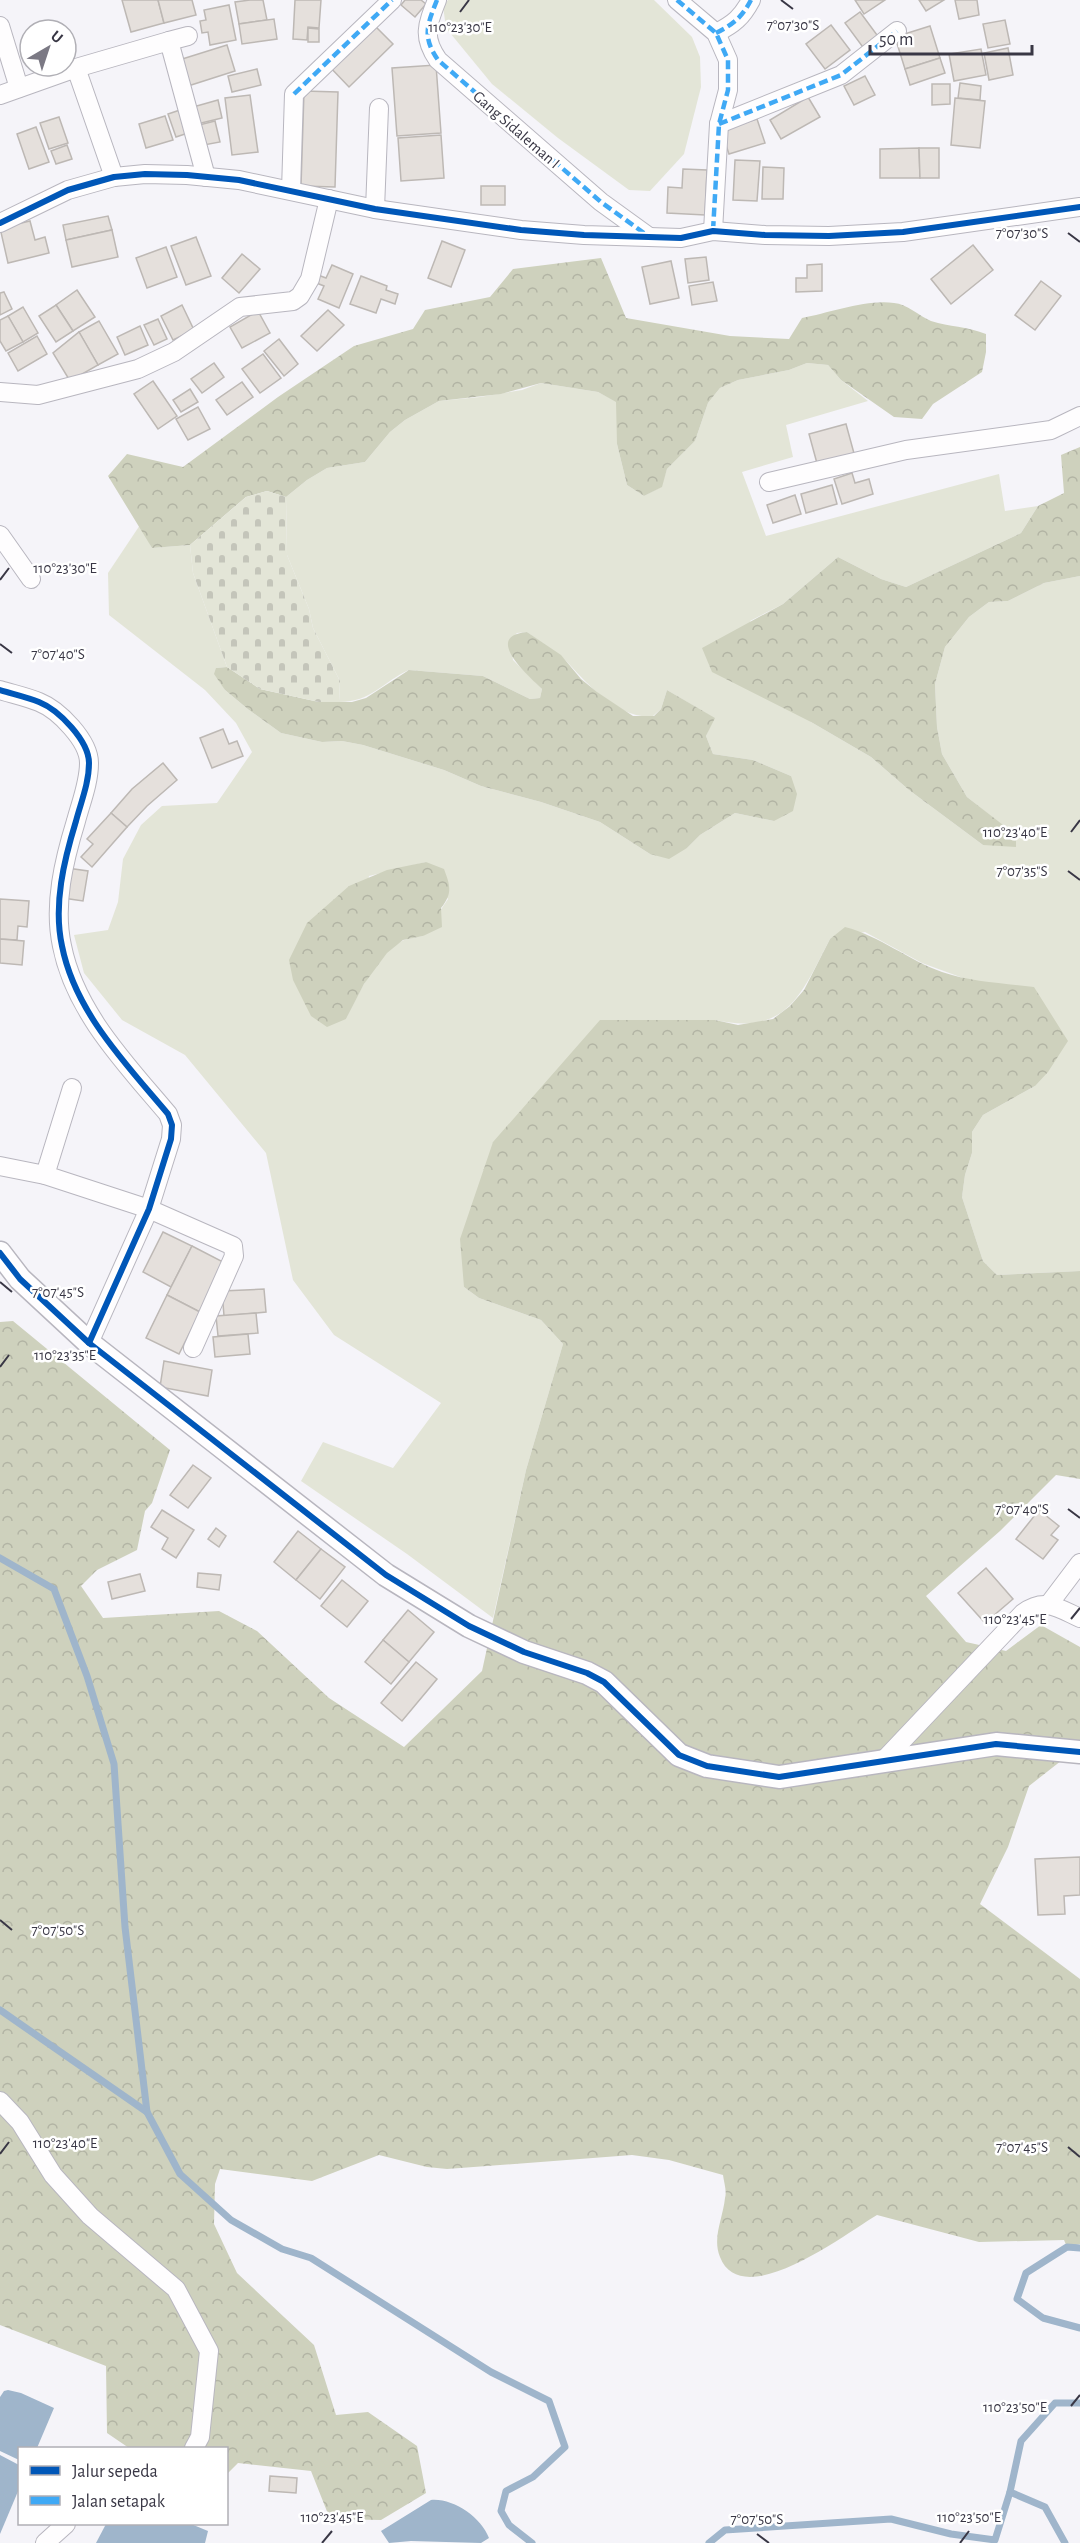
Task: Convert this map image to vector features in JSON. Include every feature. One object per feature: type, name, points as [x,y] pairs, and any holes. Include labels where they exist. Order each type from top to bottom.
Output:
[{"type":"street","points":[[291,190],[294,94],[392,0]]},
{"type":"street","points":[[677,0],[716,33],[728,60],[728,90],[719,124],[713,231]]},
{"type":"street","points":[[716,33],[734,24],[743,16],[751,0]]},
{"type":"street","name":"Gang Sidaleman I","points":[[434,2],[427,28],[428,46],[438,60],[601,202],[648,236]]},
{"type":"street","points":[[0,26],[19,88]]},
{"type":"street","points":[[719,124],[841,75],[897,31]]},
{"type":"street","points":[[78,67],[188,36]]},
{"type":"street","points":[[169,41],[206,177]]},
{"type":"street","points":[[78,74],[114,177]]},
{"type":"street","points":[[0,95],[48,78]]},
{"type":"street","points":[[375,209],[379,108]]},
{"type":"street","points":[[0,224],[68,190],[114,177],[145,174],[206,177],[291,190],[375,209],[521,230],[584,235],[681,238],[713,231],[829,236],[903,232],[1080,207]]},
{"type":"street","points":[[0,392],[38,395],[138,369],[174,352],[240,307],[293,301],[306,289],[310,279],[329,199]]},
{"type":"street","points":[[769,482],[906,450],[1051,430],[1080,416]]},
{"type":"street","points":[[0,535],[31,579]]},
{"type":"street","points":[[0,690],[40,702],[51,708],[78,735],[86,748],[89,762],[86,785],[67,849],[59,904],[61,945],[66,964],[87,1012],[168,1114],[172,1125],[171,1139],[149,1209],[89,1343]]},
{"type":"street","points":[[45,1175],[72,1088]]},
{"type":"street","points":[[0,1166],[45,1175],[149,1209],[233,1246],[234,1256],[193,1348]]},
{"type":"street","points":[[0,1253],[20,1279],[89,1343],[386,1575],[470,1626],[524,1652],[587,1673],[604,1683],[679,1755],[707,1766],[779,1777],[996,1744],[1080,1752]]},
{"type":"street","points":[[1049,1604],[1080,1563]]},
{"type":"street","points":[[882,1762],[1023,1612],[1034,1605],[1049,1604],[1080,1618]]},
{"type":"street","points":[[0,2101],[20,2122],[53,2175],[90,2216],[176,2289],[208,2351],[200,2438],[195,2447]]},
{"type":"street","points":[[45,2543],[64,2525]]},
{"type":"green space","points":[[448,0],[654,0],[692,37],[700,57],[701,87],[684,154],[650,191],[629,190],[558,138],[492,84],[446,28],[443,6]]},
{"type":"green space","points":[[601,258],[626,318],[730,336],[789,339],[802,318],[872,303],[894,303],[931,321],[986,334],[986,352],[982,372],[933,404],[922,419],[894,417],[841,380],[828,365],[807,363],[789,370],[738,380],[720,388],[708,403],[695,441],[667,469],[662,487],[644,496],[627,485],[617,444],[616,402],[598,392],[541,383],[501,394],[439,401],[405,420],[390,432],[365,462],[327,468],[286,497],[267,491],[246,497],[190,545],[152,548],[108,476],[127,454],[183,467],[278,397],[354,346],[413,329],[425,310],[490,297],[513,269]]},
{"type":"green space","points":[[807,363],[828,365],[841,380],[868,401],[786,425],[793,457],[742,472],[766,536],[999,474],[1005,511],[1038,506],[1021,533],[906,587],[881,579],[838,557],[783,604],[750,621],[811,722],[871,757],[909,790],[983,845],[1016,836],[967,797],[942,754],[937,727],[935,684],[945,647],[969,617],[989,602],[1008,601],[1044,583],[1080,576],[1080,1271],[997,1275],[983,1261],[962,1197],[965,1175],[972,1153],[972,1132],[983,1115],[1035,1086],[963,978],[922,963],[865,932],[830,939],[800,993],[776,1016],[760,1022],[740,1023],[715,1020],[464,1287],[479,1298],[541,1320],[563,1344],[526,1470],[493,1618],[407,1554],[301,1481],[323,1442],[393,1468],[441,1403],[334,1335],[293,1280],[266,1153],[185,1055],[122,1020],[84,973],[74,935],[108,930],[118,902],[123,859],[141,825],[162,806],[217,803],[252,752],[236,723],[205,690],[109,615],[108,573],[140,525],[152,548],[190,545],[193,573],[227,667],[216,668],[225,690],[281,733],[322,742],[342,741],[363,745],[444,770],[481,786],[541,802],[600,822],[650,854],[687,848],[700,835],[735,813],[774,821],[791,776],[753,760],[713,754],[706,736],[714,718],[667,690],[661,709],[653,716],[629,713],[617,707],[586,682],[560,655],[527,632],[517,633],[510,640],[513,660],[542,689],[540,698],[530,699],[483,676],[409,670],[369,695],[360,699],[339,702],[340,681],[313,628],[309,609],[287,555],[286,497],[327,468],[365,462],[390,432],[405,420],[439,401],[522,390],[541,383],[598,392],[617,402],[617,444],[627,485],[644,496],[661,487],[667,469],[695,441],[708,403],[720,388],[738,380],[789,370]],"holes":[[[426,862],[448,899],[423,936],[404,940],[377,964],[346,1019],[369,876]]]},
{"type":"green space","points":[[1080,447],[1080,576],[1044,583],[1008,601],[989,602],[969,617],[945,647],[935,684],[937,727],[942,754],[967,797],[1016,835],[1016,847],[983,845],[909,790],[871,757],[811,722],[712,672],[702,648],[783,604],[838,557],[881,579],[906,587],[1021,533],[1038,506],[1064,493],[1061,455]]},
{"type":"green space","points":[[267,491],[286,497],[287,555],[309,609],[313,628],[340,681],[339,702],[319,702],[260,689],[227,667],[193,573],[190,545],[246,497]]},
{"type":"green space","points":[[527,632],[561,655],[581,679],[597,692],[633,716],[654,716],[661,709],[667,690],[715,718],[706,736],[713,754],[753,760],[791,776],[797,794],[793,811],[774,821],[735,813],[700,835],[687,848],[669,859],[650,854],[600,822],[541,802],[481,786],[444,770],[363,745],[342,741],[322,742],[281,733],[225,690],[214,674],[216,668],[227,667],[260,689],[319,702],[352,702],[366,698],[409,670],[483,676],[530,699],[540,698],[542,689],[520,666],[509,648],[509,641],[514,635]]},
{"type":"green space","points":[[426,862],[444,869],[448,880],[449,893],[441,908],[442,927],[423,936],[403,940],[387,953],[364,984],[346,1019],[327,1027],[311,1016],[293,980],[289,960],[307,923],[349,886],[387,870]]},
{"type":"green space","points":[[845,927],[870,936],[942,972],[976,980],[1034,987],[1068,1041],[1048,1072],[1035,1086],[983,1115],[972,1132],[972,1153],[965,1175],[962,1197],[983,1261],[997,1275],[1080,1271],[1080,1479],[1056,1475],[1000,1531],[926,1596],[966,1642],[1006,1651],[1041,1625],[1080,1647],[1080,1746],[1029,1786],[1008,1847],[980,1904],[1080,1979],[1080,2244],[1067,2247],[1064,2240],[979,2242],[877,2215],[796,2264],[772,2273],[750,2277],[732,2272],[720,2257],[718,2250],[718,2235],[726,2195],[723,2175],[669,2160],[632,2155],[447,2169],[427,2167],[379,2155],[312,2181],[220,2169],[215,2184],[214,2224],[237,2273],[314,2345],[336,2415],[368,2412],[417,2446],[426,2493],[381,2520],[330,2519],[311,2471],[238,2463],[228,2473],[228,2447],[128,2447],[107,2433],[106,2366],[0,2325],[0,1322],[13,1321],[170,1450],[152,1503],[145,1511],[137,1550],[97,1570],[81,1586],[103,1618],[219,1611],[257,1631],[329,1698],[404,1747],[482,1671],[526,1470],[563,1344],[541,1320],[479,1298],[464,1287],[460,1239],[493,1142],[600,1020],[715,1020],[738,1025],[773,1019],[790,1006],[804,990],[830,939]]},
{"type":"water","points":[[4,2391],[21,2393],[54,2408],[37,2447],[18,2447],[18,2460],[0,2451],[0,2397]]},
{"type":"water","points":[[0,2455],[18,2464],[18,2491],[0,2534]]},
{"type":"water","points":[[431,2500],[448,2502],[465,2510],[480,2523],[489,2538],[481,2543],[411,2541],[389,2543],[381,2531]]},
{"type":"water","points":[[105,2525],[193,2525],[208,2531],[205,2543],[96,2543]]},
{"type":"building","points":[[122,0],[158,0],[164,23],[131,32]]},
{"type":"building","points":[[158,0],[192,0],[196,15],[164,23]]},
{"type":"building","points":[[263,0],[267,20],[239,24],[235,2]]},
{"type":"building","points":[[295,0],[321,0],[319,28],[308,27],[307,40],[293,39]]},
{"type":"building","points":[[405,0],[421,0],[426,4],[415,17],[401,5]]},
{"type":"building","points":[[855,0],[885,0],[864,14]]},
{"type":"building","points":[[919,0],[944,0],[926,11]]},
{"type":"building","points":[[955,0],[977,0],[979,15],[959,19]]},
{"type":"building","points":[[229,5],[236,40],[210,45],[208,32],[202,33],[200,21],[206,20],[204,10]]},
{"type":"building","points":[[860,12],[880,39],[865,50],[845,23]]},
{"type":"building","points":[[274,19],[277,39],[242,44],[239,24]]},
{"type":"building","points":[[1005,20],[1010,44],[988,48],[983,24]]},
{"type":"building","points":[[371,22],[393,44],[349,87],[328,65]]},
{"type":"building","points":[[831,25],[850,50],[825,69],[806,44]]},
{"type":"building","points":[[930,26],[940,58],[905,69],[895,37]]},
{"type":"building","points":[[308,28],[319,29],[319,42],[308,42]]},
{"type":"building","points":[[227,45],[235,71],[188,86],[179,60]]},
{"type":"building","points":[[1008,48],[1013,75],[989,80],[984,53]]},
{"type":"building","points":[[981,49],[986,75],[954,81],[949,54]]},
{"type":"building","points":[[940,58],[945,73],[910,85],[905,69]]},
{"type":"building","points":[[436,65],[441,133],[397,136],[392,68]]},
{"type":"building","points":[[257,69],[261,85],[232,92],[228,76]]},
{"type":"building","points":[[865,76],[875,95],[854,105],[844,86]]},
{"type":"building","points":[[960,83],[981,86],[980,100],[958,98]]},
{"type":"building","points":[[932,84],[950,84],[950,104],[932,105]]},
{"type":"building","points":[[304,91],[338,92],[335,187],[301,186]]},
{"type":"building","points":[[250,95],[258,152],[232,155],[225,98]]},
{"type":"building","points":[[808,97],[820,117],[781,139],[770,120]]},
{"type":"building","points":[[955,98],[985,101],[980,148],[951,145]]},
{"type":"building","points":[[218,100],[222,118],[197,124],[193,107]]},
{"type":"building","points":[[180,110],[188,133],[176,137],[168,114]]},
{"type":"building","points":[[165,116],[173,140],[146,148],[139,124]]},
{"type":"building","points":[[59,117],[68,143],[49,149],[40,123]]},
{"type":"building","points":[[757,119],[765,143],[729,154],[721,130]]},
{"type":"building","points":[[215,121],[220,142],[204,145],[199,125]]},
{"type":"building","points":[[36,127],[49,162],[29,169],[17,134]]},
{"type":"building","points":[[441,135],[444,178],[401,181],[398,138]]},
{"type":"building","points":[[67,145],[72,159],[56,164],[51,151]]},
{"type":"building","points":[[919,148],[920,178],[880,178],[880,149]]},
{"type":"building","points":[[919,148],[939,148],[939,178],[920,178]]},
{"type":"building","points":[[735,160],[760,161],[757,201],[733,200]]},
{"type":"building","points":[[763,167],[784,168],[783,199],[762,199]]},
{"type":"building","points":[[683,169],[707,170],[705,215],[667,213],[668,187],[682,188]]},
{"type":"building","points":[[481,186],[505,186],[505,205],[481,205]]},
{"type":"building","points":[[108,216],[112,230],[66,240],[63,225]]},
{"type":"building","points":[[30,221],[35,240],[45,237],[49,253],[8,263],[0,228]]},
{"type":"building","points":[[112,230],[118,257],[72,267],[66,240]]},
{"type":"building","points":[[196,237],[211,276],[186,285],[171,246]]},
{"type":"building","points":[[442,241],[465,250],[451,287],[428,278]]},
{"type":"building","points":[[973,245],[993,270],[951,304],[931,279]]},
{"type":"building","points":[[166,247],[177,277],[147,288],[136,258]]},
{"type":"building","points":[[242,254],[260,269],[239,293],[222,278]]},
{"type":"building","points":[[706,257],[709,280],[688,283],[685,259]]},
{"type":"building","points":[[671,261],[679,298],[650,304],[642,267]]},
{"type":"building","points":[[822,264],[822,291],[796,292],[796,278],[807,278],[807,265]]},
{"type":"building","points":[[332,265],[353,274],[339,308],[318,299],[324,286],[314,282],[318,275],[326,278]]},
{"type":"building","points":[[361,276],[387,286],[386,290],[398,294],[395,304],[381,299],[376,313],[350,304]]},
{"type":"building","points":[[1041,281],[1061,296],[1035,330],[1015,315]]},
{"type":"building","points":[[713,282],[717,301],[692,305],[689,286]]},
{"type":"building","points":[[77,290],[95,317],[73,331],[56,305]]},
{"type":"building","points":[[4,292],[12,309],[0,315],[0,293]]},
{"type":"building","points":[[56,305],[73,331],[56,342],[39,316]]},
{"type":"building","points":[[182,305],[194,330],[173,340],[161,316]]},
{"type":"building","points":[[23,307],[38,333],[23,342],[8,316]]},
{"type":"building","points":[[328,310],[344,325],[317,351],[301,336]]},
{"type":"building","points":[[258,311],[270,333],[242,348],[230,327]]},
{"type":"building","points":[[8,316],[23,342],[6,351],[0,341],[0,320]]},
{"type":"building","points":[[158,319],[167,339],[154,345],[144,325]]},
{"type":"building","points":[[99,321],[118,354],[98,365],[79,332]]},
{"type":"building","points":[[140,326],[148,345],[125,355],[117,337]]},
{"type":"building","points":[[79,332],[98,365],[70,381],[53,353]]},
{"type":"building","points":[[37,336],[47,354],[18,371],[8,353]]},
{"type":"building","points":[[279,339],[298,364],[284,376],[264,351]]},
{"type":"building","points":[[263,354],[281,378],[260,393],[242,369]]},
{"type":"building","points":[[214,363],[224,377],[202,393],[191,379]]},
{"type":"building","points":[[153,381],[177,416],[158,429],[134,394]]},
{"type":"building","points":[[242,382],[253,397],[227,415],[216,400]]},
{"type":"building","points":[[190,389],[198,402],[181,412],[173,400]]},
{"type":"building","points":[[198,407],[210,429],[188,440],[176,419]]},
{"type":"building","points":[[846,424],[855,457],[818,467],[809,434]]},
{"type":"building","points":[[852,473],[855,483],[869,479],[873,494],[842,504],[834,479]]},
{"type":"building","points":[[832,485],[837,504],[806,513],[801,494]]},
{"type":"building","points":[[795,495],[801,514],[773,523],[767,505]]},
{"type":"building","points":[[223,729],[229,744],[237,741],[243,756],[212,768],[200,738]]},
{"type":"building","points":[[163,763],[177,780],[127,827],[111,813],[132,789]]},
{"type":"building","points":[[111,813],[127,827],[92,867],[81,857],[93,844],[87,839]]},
{"type":"building","points":[[67,868],[88,871],[83,901],[63,898]]},
{"type":"building","points":[[0,899],[29,901],[27,927],[18,926],[17,940],[0,939]]},
{"type":"building","points":[[0,939],[24,941],[22,965],[0,963]]},
{"type":"building","points":[[163,1232],[192,1246],[171,1287],[143,1272]]},
{"type":"building","points":[[192,1246],[225,1263],[200,1312],[167,1295]]},
{"type":"building","points":[[264,1289],[266,1312],[224,1316],[222,1291]]},
{"type":"building","points":[[167,1295],[200,1312],[179,1354],[146,1338]]},
{"type":"building","points":[[256,1313],[258,1333],[218,1336],[216,1316]]},
{"type":"building","points":[[248,1334],[250,1354],[215,1357],[213,1337]]},
{"type":"building","points":[[164,1361],[212,1370],[208,1396],[160,1387]]},
{"type":"building","points":[[193,1465],[211,1478],[188,1508],[170,1495]]},
{"type":"building","points":[[162,1510],[194,1530],[176,1558],[162,1549],[168,1538],[151,1527]]},
{"type":"building","points":[[1039,1510],[1059,1526],[1051,1535],[1058,1540],[1043,1559],[1016,1539]]},
{"type":"building","points":[[216,1528],[226,1536],[219,1547],[208,1539]]},
{"type":"building","points":[[298,1531],[321,1549],[296,1580],[274,1562]]},
{"type":"building","points":[[321,1549],[345,1567],[320,1599],[296,1580]]},
{"type":"building","points":[[986,1568],[1013,1599],[985,1623],[958,1593]]},
{"type":"building","points":[[198,1573],[221,1575],[219,1590],[197,1587]]},
{"type":"building","points":[[140,1574],[145,1591],[112,1599],[108,1582]]},
{"type":"building","points":[[342,1580],[368,1601],[347,1627],[321,1606]]},
{"type":"building","points":[[408,1610],[434,1632],[409,1662],[383,1640]]},
{"type":"building","points":[[383,1640],[409,1662],[391,1684],[365,1662]]},
{"type":"building","points":[[416,1662],[437,1679],[402,1721],[381,1703]]},
{"type":"building","points":[[1080,1857],[1080,1895],[1064,1896],[1065,1914],[1038,1915],[1035,1859]]},
{"type":"building","points":[[270,2476],[297,2478],[296,2493],[269,2491]]},
{"type":"waterway","points":[[0,1558],[54,1589],[87,1676],[114,1764],[125,1927],[147,2112]]},
{"type":"waterway","points":[[0,2010],[147,2112],[180,2174],[231,2220],[282,2249],[311,2258],[491,2372],[549,2401],[565,2447],[533,2477],[506,2491],[501,2511],[509,2525],[532,2543]]},
{"type":"waterway","points":[[1080,2248],[1067,2247],[1026,2273],[1017,2299],[1043,2318],[1080,2328]]},
{"type":"waterway","points":[[1065,2543],[1045,2507],[1010,2492],[1021,2441],[1055,2403],[1080,2403]]},
{"type":"waterway","points":[[709,2543],[725,2530],[891,2519],[951,2534],[995,2540],[1010,2492]]},
{"type":"marked path","points":[[294,94],[392,0]]},
{"type":"marked path","points":[[437,0],[429,24],[428,38],[438,60],[601,202],[648,236]]},
{"type":"marked path","points":[[677,0],[716,33],[728,60],[728,90],[719,124],[713,231]]},
{"type":"marked path","points":[[716,33],[737,20],[751,0]]},
{"type":"marked path","points":[[719,124],[841,75],[897,31]]},
{"type":"cycle path","points":[[0,223],[68,190],[114,177],[145,174],[239,180],[375,209],[521,230],[584,235],[681,238],[713,231],[829,236],[903,232],[1080,207]]},
{"type":"cycle path","points":[[0,690],[47,706],[72,727],[88,754],[89,770],[86,785],[67,851],[61,883],[59,915],[62,946],[78,993],[90,1015],[119,1056],[168,1114],[172,1125],[171,1139],[149,1209],[89,1343]]},
{"type":"cycle path","points":[[0,1253],[20,1279],[89,1343],[386,1575],[469,1626],[524,1652],[587,1673],[604,1682],[679,1755],[707,1766],[779,1777],[996,1744],[1080,1752]]}]
